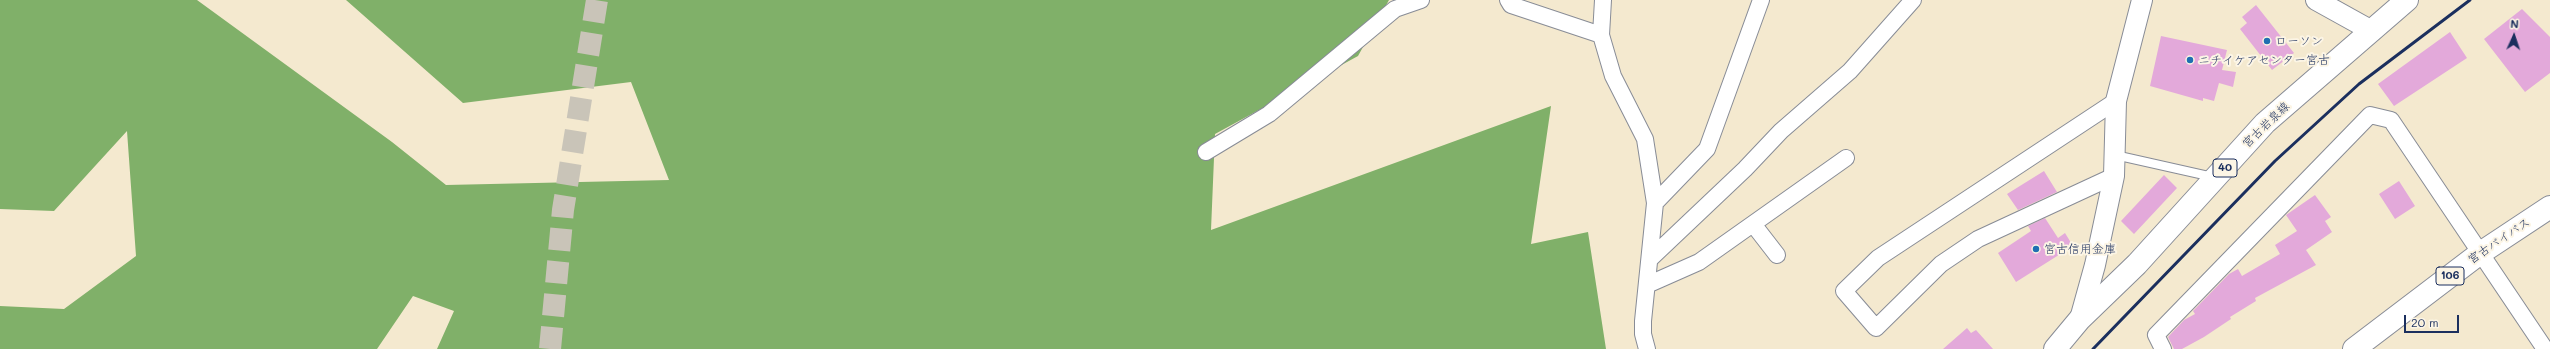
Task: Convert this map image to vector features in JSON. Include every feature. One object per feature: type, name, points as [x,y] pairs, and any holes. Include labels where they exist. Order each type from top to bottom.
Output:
[{"type":"main road","name":"宮古岩泉線","points":[[2055,349],[2080,319],[2137,264],[2265,123],[2407,0]]},
{"type":"main road","name":"宮古バイパス","points":[[2354,349],[2479,254],[2550,207]]},
{"type":"street","points":[[1206,152],[1269,114],[1395,9],[1421,0]]},
{"type":"street","points":[[1508,0],[1511,5],[1601,35]]},
{"type":"street","points":[[1603,0],[1601,35],[1613,76],[1645,139],[1655,203],[1643,334],[1647,349]]},
{"type":"street","points":[[1655,203],[1707,149],[1761,0]]},
{"type":"street","points":[[1650,259],[1745,169],[1781,131],[1850,70],[1913,0]]},
{"type":"street","points":[[2080,319],[2095,265],[2114,176],[2116,101],[2142,0]]},
{"type":"street","points":[[2316,0],[2372,31]]},
{"type":"street","points":[[2114,176],[1978,239],[1941,264],[1876,328],[1844,291],[1878,258],[2116,101]]},
{"type":"street","points":[[2163,349],[2156,335],[2370,115],[2391,120],[2479,254],[2545,349]]},
{"type":"street","points":[[1647,285],[1699,262],[1846,158]]},
{"type":"street","points":[[1753,224],[1777,255]]},
{"type":"lane","points":[[2114,155],[2216,178]]},
{"type":"green space","points":[[0,0],[197,0],[392,142],[446,185],[669,180],[631,82],[463,103],[346,0],[1389,0],[1358,56],[1215,134],[1211,230],[1551,106],[1531,244],[1588,232],[1606,349],[437,349],[454,311],[413,296],[377,349],[0,349],[0,306],[64,309],[136,256],[127,131],[54,211],[0,209]]},
{"type":"building","name":"ローソン","points":[[2256,5],[2294,53],[2272,70],[2240,29],[2247,23],[2242,17]]},
{"type":"building","points":[[2522,9],[2550,37],[2550,73],[2525,92],[2484,39]]},
{"type":"building","points":[[2450,32],[2467,58],[2394,106],[2378,84]]},
{"type":"building","name":"ニチイケアセンター宮古","points":[[2161,36],[2227,50],[2222,70],[2236,72],[2233,87],[2219,83],[2214,101],[2203,98],[2203,101],[2150,86]]},
{"type":"building","points":[[2044,171],[2057,192],[2018,210],[2007,194]]},
{"type":"building","points":[[2164,175],[2177,188],[2134,234],[2121,221]]},
{"type":"building","points":[[2399,181],[2415,206],[2395,219],[2379,194]]},
{"type":"building","points":[[2315,195],[2331,217],[2325,221],[2332,232],[2306,250],[2316,265],[2255,298],[2256,301],[2230,317],[2231,319],[2204,337],[2182,349],[2174,349],[2168,337],[2184,320],[2195,314],[2193,311],[2229,274],[2238,269],[2242,276],[2280,254],[2275,245],[2297,231],[2286,215]]},
{"type":"building","name":"宮古信用金庫","points":[[2045,218],[2058,238],[2065,233],[2073,246],[2016,282],[1998,253],[2031,231],[2028,226]]},
{"type":"building","points":[[1967,328],[1971,333],[1976,330],[1993,349],[1943,349]]},
{"type":"tunnel","points":[[550,349],[563,210],[597,0]]},
{"type":"railway","points":[[2093,349],[2275,161],[2359,84],[2470,0]]},
{"type":"place","name":"ローソン","points":[[2267,41]]},
{"type":"place","name":"ニチイケアセンター宮古","points":[[2190,60]]},
{"type":"place","name":"宮古信用金庫","points":[[2036,249]]}]
